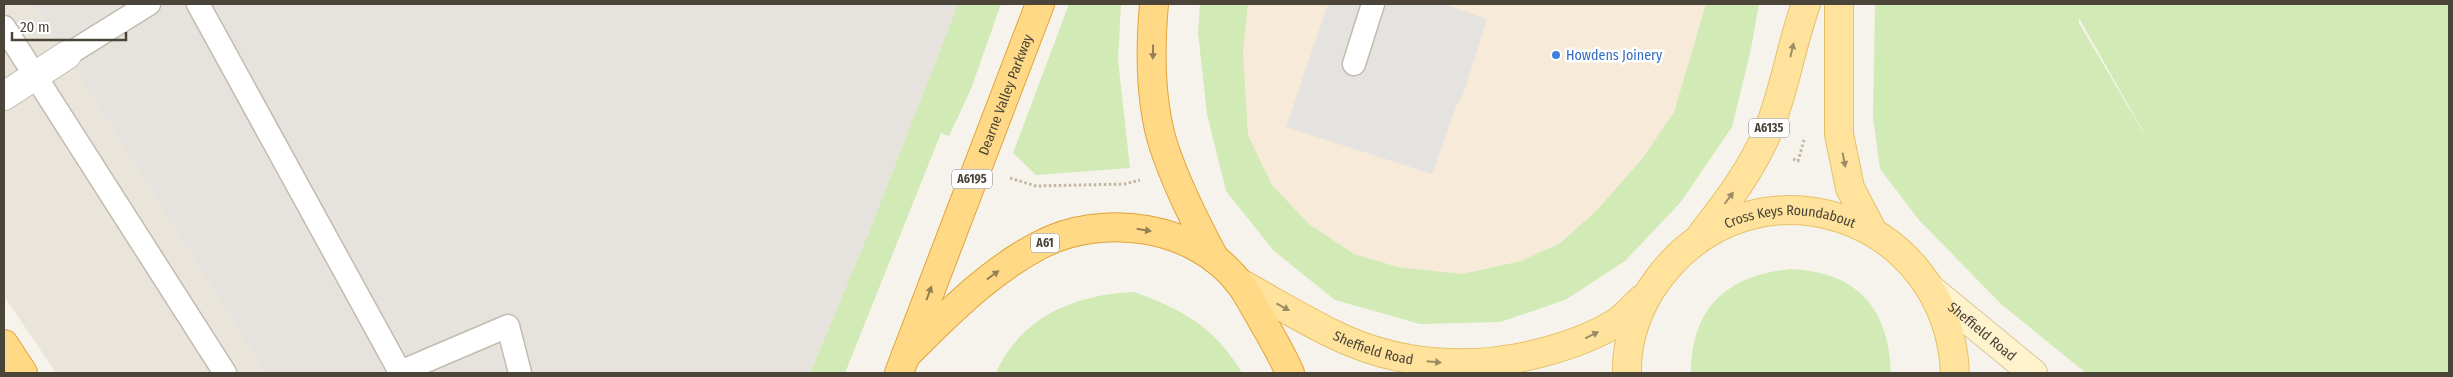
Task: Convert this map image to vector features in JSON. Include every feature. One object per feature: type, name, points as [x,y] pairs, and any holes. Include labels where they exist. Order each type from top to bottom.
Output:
[{"type":"highway","name":"Dearne Valley Parkway","points":[[902,364],[977,164],[1040,4]]},
{"type":"highway","points":[[1154,4],[1152,58],[1155,103],[1163,143],[1195,223],[1215,259]]},
{"type":"highway","name":"A61","points":[[902,364],[961,300],[993,274],[1041,244],[1069,234],[1098,227],[1132,228],[1156,232],[1183,241],[1215,259],[1240,283],[1290,373]]},
{"type":"highway","points":[[4,344],[23,373]]},
{"type":"main road","name":"A6135","points":[[1700,237],[1736,190],[1768,131],[1806,4]]},
{"type":"main road","points":[[1839,4],[1837,111],[1839,134],[1850,188],[1872,230]]},
{"type":"main road","name":"Cross Keys Roundabout","points":[[1627,373],[1630,343],[1637,316],[1649,292],[1672,262],[1700,237],[1725,224],[1751,214],[1780,210],[1808,210],[1836,216],[1872,230],[1902,253],[1932,290],[1946,319],[1954,350],[1955,373]]},
{"type":"main road","name":"Sheffield Road","points":[[1240,283],[1335,335],[1378,351],[1422,361],[1463,365],[1517,359],[1572,344],[1618,322],[1649,292]]},
{"type":"main road","name":"Sheffield Road","points":[[1932,290],[2033,373]]},
{"type":"street","points":[[4,96],[67,55]]},
{"type":"lane","points":[[67,55],[149,4]]},
{"type":"lane","points":[[198,4],[400,372],[508,326],[520,373]]},
{"type":"lane","points":[[1354,64],[1373,4]]},
{"type":"lane","points":[[4,28],[226,373]]},
{"type":"path","points":[[977,164],[1036,186],[1125,184],[1174,170]]},
{"type":"shaded area","points":[[4,4],[34,4],[265,373],[56,373],[4,296]]},
{"type":"shaded area","points":[[34,4],[958,4],[869,232],[810,373],[265,373]]},
{"type":"shaded area","points":[[1248,4],[1706,4],[1674,112],[1642,159],[1596,211],[1560,242],[1521,261],[1462,274],[1398,267],[1354,254],[1309,224],[1272,185],[1248,135],[1243,52]]},
{"type":"shaded area","points":[[1328,4],[1444,4],[1487,19],[1464,92],[1456,107],[1432,174],[1286,127]]},
{"type":"green space","points":[[958,4],[1001,4],[971,89],[949,136],[941,133],[845,373],[810,373],[869,232]]},
{"type":"green space","points":[[1069,4],[1121,4],[1118,60],[1130,168],[1036,175],[1013,153]]},
{"type":"green space","points":[[1200,4],[1248,4],[1243,52],[1248,135],[1272,185],[1309,224],[1354,254],[1398,267],[1462,274],[1521,261],[1560,243],[1596,211],[1642,159],[1674,112],[1706,4],[1759,4],[1751,49],[1732,127],[1680,203],[1625,261],[1565,300],[1500,322],[1420,324],[1335,300],[1274,251],[1226,191],[1207,114],[1198,33]]},
{"type":"green space","points":[[1875,4],[2449,4],[2449,373],[2086,373],[2001,304],[1919,220],[1880,169],[1873,117]],"holes":[[[2079,18],[2143,131],[2079,23]]]},
{"type":"green space","points":[[1791,269],[1834,277],[1851,286],[1865,298],[1876,312],[1884,330],[1889,350],[1891,373],[1691,373],[1693,350],[1698,330],[1706,313],[1717,299],[1731,287],[1748,279]]},
{"type":"green space","points":[[1134,292],[1182,313],[1196,322],[1221,344],[1242,373],[996,373],[1006,354],[1020,337],[1035,323],[1052,312],[1091,298]]},
{"type":"place","name":"Howdens Joinery","points":[[1556,55]]}]
